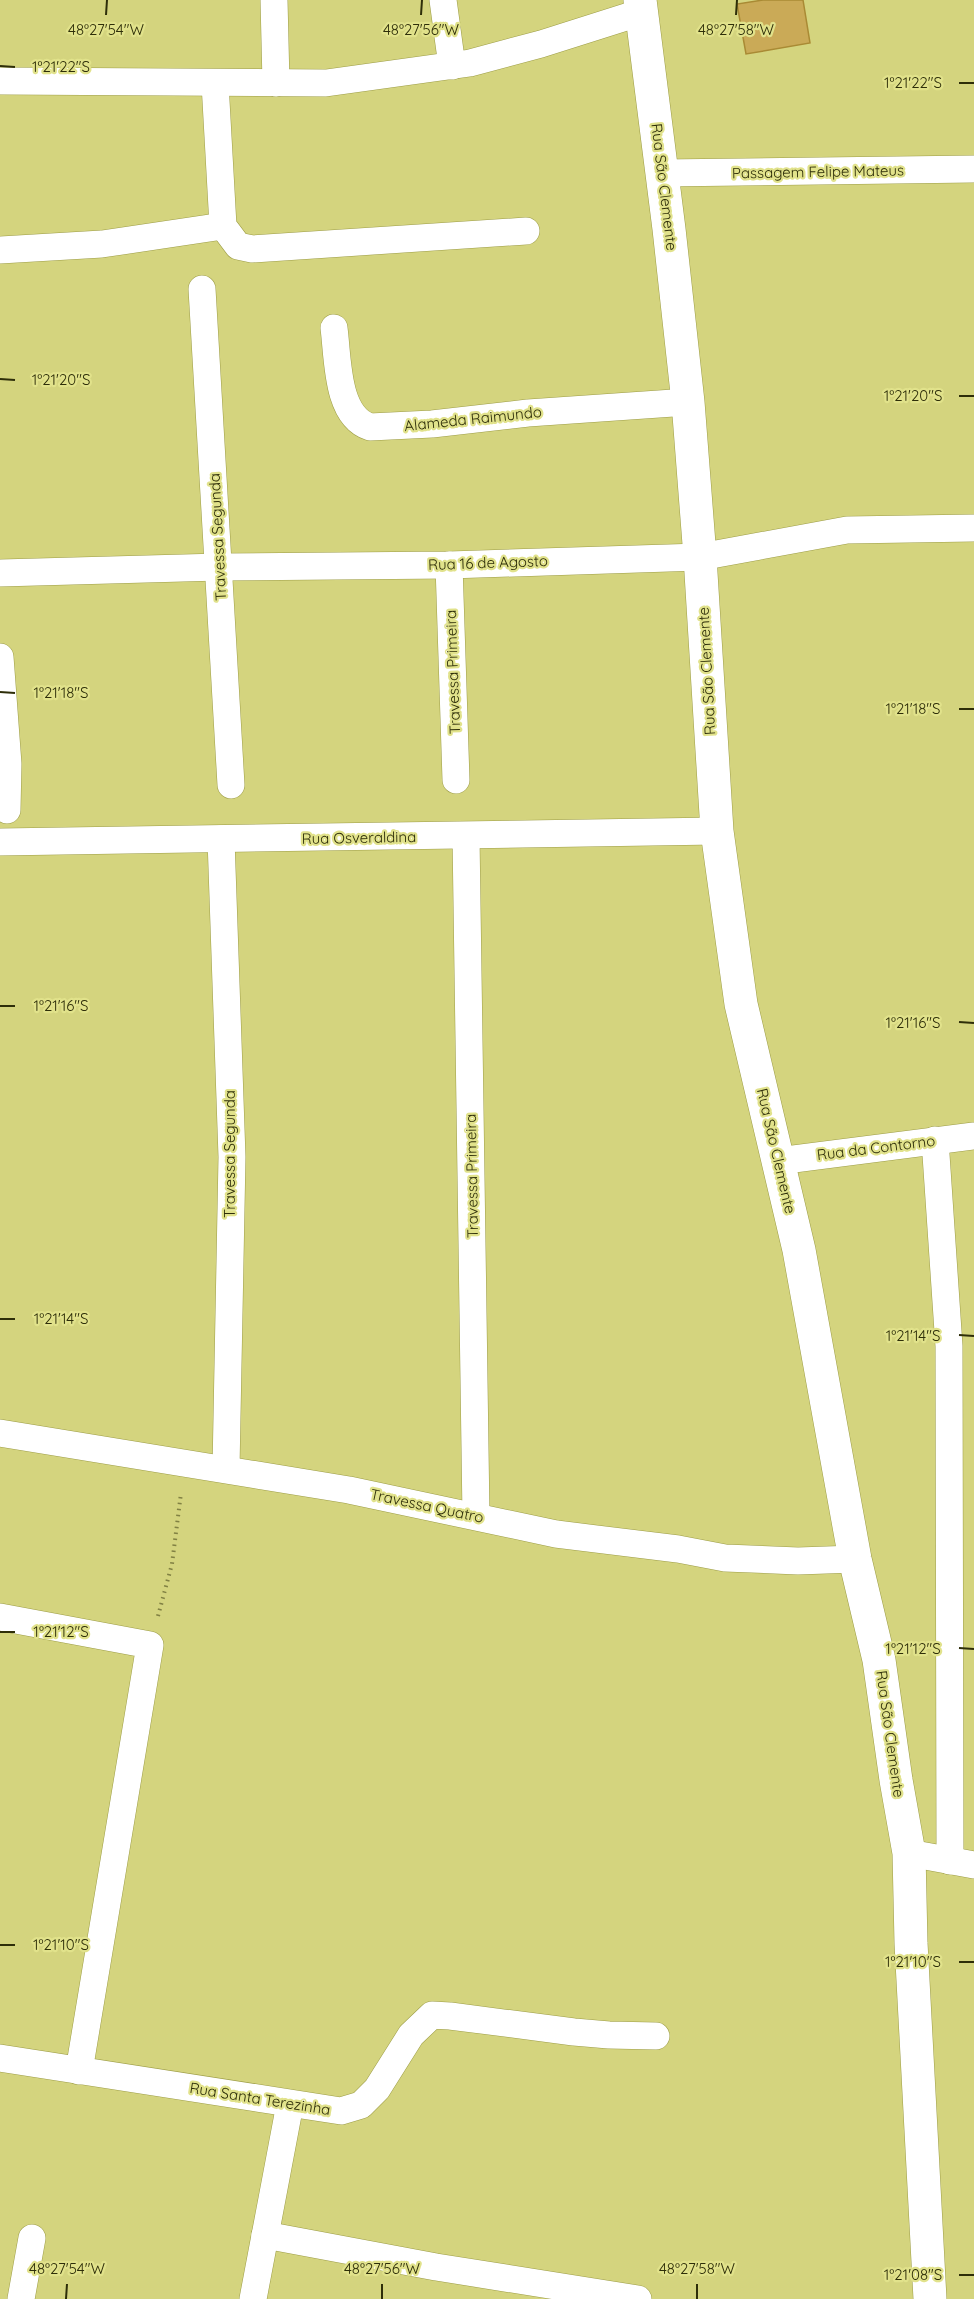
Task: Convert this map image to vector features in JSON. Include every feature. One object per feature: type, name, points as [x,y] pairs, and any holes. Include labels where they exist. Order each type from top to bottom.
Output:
[{"type":"main road","name":"Rua São Clemente","points":[[641,6],[688,402],[717,831],[741,1004],[799,1250],[855,1559],[879,1660],[909,1853],[911,1943],[930,2299]]},
{"type":"street","points":[[274,0],[276,83]]},
{"type":"street","points":[[443,0],[452,66]]},
{"type":"street","points":[[0,81],[326,83],[470,63],[541,44],[641,6]]},
{"type":"street","points":[[214,83],[223,226],[238,246],[252,249],[526,231]]},
{"type":"street","name":"Passagem Felipe Mateus","points":[[662,173],[974,169]]},
{"type":"street","points":[[0,250],[102,244],[223,226]]},
{"type":"street","name":"Travessa Segunda","points":[[202,289],[231,785]]},
{"type":"street","name":"Alameda Raimundo","points":[[334,327],[346,402],[354,417],[361,424],[370,427],[432,424],[528,413],[688,402]]},
{"type":"street","name":"Rua 16 de Agosto","points":[[0,573],[220,567],[449,565],[700,557],[846,530],[974,528]]},
{"type":"street","name":"Travessa Primeira","points":[[449,565],[456,780]]},
{"type":"street","points":[[0,657],[8,764],[7,810]]},
{"type":"street","name":"Rua Osveraldina","points":[[0,842],[717,831]]},
{"type":"street","name":"Travessa Primeira","points":[[466,836],[476,1516]]},
{"type":"street","name":"Travessa Segunda","points":[[221,840],[232,1157],[226,1469]]},
{"type":"street","name":"Rua da Contorno","points":[[778,1161],[974,1136]]},
{"type":"street","points":[[909,1853],[962,1863],[949,1346],[935,1140]]},
{"type":"street","name":"Travessa Quatro","points":[[0,1433],[349,1490],[556,1534],[678,1549],[725,1558],[798,1561],[855,1559]]},
{"type":"street","points":[[0,1617],[150,1645],[80,2071]]},
{"type":"street","name":"Rua Santa Terezinha","points":[[0,2058],[341,2111],[361,2105],[377,2089],[411,2035],[432,2015],[609,2035],[656,2036]]},
{"type":"street","points":[[253,2299],[290,2104]]},
{"type":"street","points":[[266,2235],[436,2267],[638,2299]]},
{"type":"street","points":[[21,2299],[32,2238]]},
{"type":"path","points":[[150,1645],[172,1564],[184,1462]]},
{"type":"building","points":[[763,0],[803,0],[810,43],[746,54],[737,4]]}]
